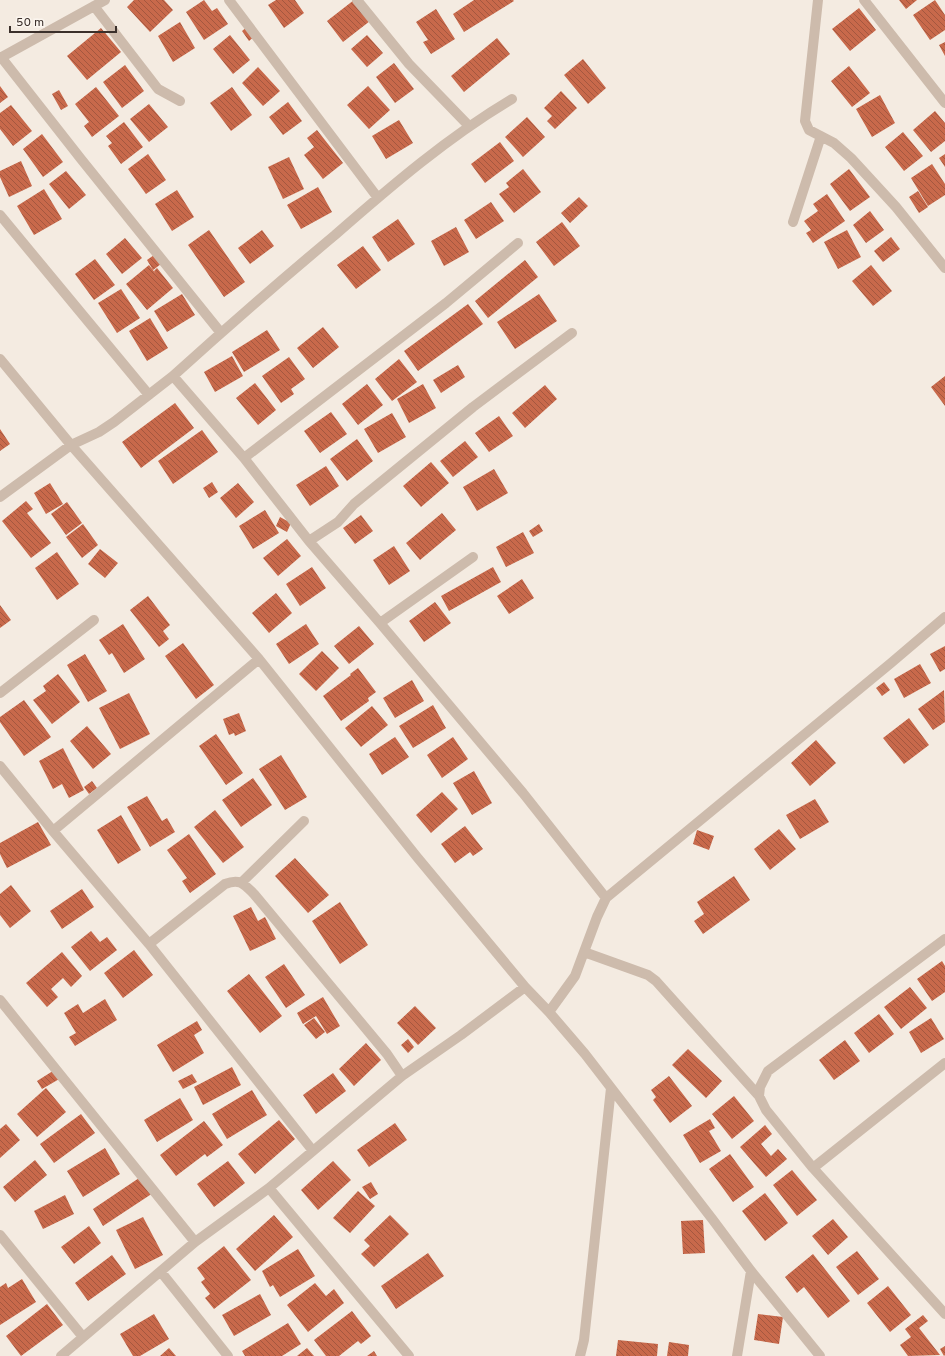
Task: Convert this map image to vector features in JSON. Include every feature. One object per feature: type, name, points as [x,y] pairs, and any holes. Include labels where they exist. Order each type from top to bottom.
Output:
[{"type":"street","points":[[105,0],[1,57],[81,159],[221,332]]},
{"type":"street","points":[[229,0],[378,198]]},
{"type":"street","points":[[357,0],[409,64],[469,126]]},
{"type":"street","points":[[818,0],[806,121],[809,130],[834,143],[851,158],[896,207],[945,268]]},
{"type":"street","points":[[864,0],[945,102]]},
{"type":"street","points":[[94,6],[158,89],[180,101]]},
{"type":"street","points":[[0,497],[71,445],[99,432],[149,395],[173,376],[221,332],[378,198],[469,126],[512,99]]},
{"type":"street","points":[[793,222],[821,136]]},
{"type":"street","points":[[0,215],[149,395]]},
{"type":"street","points":[[244,458],[446,303],[518,244]]},
{"type":"street","points":[[309,541],[338,522],[354,504],[473,407],[572,333]]},
{"type":"street","points":[[0,359],[71,445],[259,659],[417,857],[525,987],[549,1012],[611,1088],[751,1271],[820,1356]]},
{"type":"street","points":[[173,376],[244,458],[309,541],[523,793],[606,898]]},
{"type":"street","points":[[380,623],[473,557]]},
{"type":"street","points":[[549,1012],[575,976],[597,917],[606,898],[945,617]]},
{"type":"street","points":[[0,693],[94,620]]},
{"type":"street","points":[[53,831],[259,659]]},
{"type":"street","points":[[0,766],[149,944],[313,1151]]},
{"type":"street","points":[[242,882],[304,821]]},
{"type":"street","points":[[149,944],[225,884],[233,881],[242,882],[254,894],[388,1054],[402,1076]]},
{"type":"street","points":[[759,1096],[760,1087],[768,1071],[945,939]]},
{"type":"street","points":[[584,952],[648,975],[656,981],[759,1096],[766,1110],[813,1168],[945,1314]]},
{"type":"street","points":[[61,1356],[195,1242],[269,1188],[402,1076],[461,1035],[525,987]]},
{"type":"street","points":[[0,1000],[195,1242]]},
{"type":"street","points":[[813,1168],[945,1063]]},
{"type":"street","points":[[580,1356],[584,1340],[611,1088]]},
{"type":"street","points":[[269,1188],[409,1356]]},
{"type":"street","points":[[0,1235],[83,1337]]},
{"type":"street","points":[[737,1356],[751,1271]]},
{"type":"street","points":[[161,1272],[228,1356]]},
{"type":"building","points":[[134,0],[164,0],[173,10],[150,32],[127,7]]},
{"type":"building","points":[[204,0],[212,11],[217,8],[228,24],[204,40],[186,12]]},
{"type":"building","points":[[276,0],[295,0],[304,13],[284,28],[268,5]]},
{"type":"building","points":[[354,0],[370,21],[343,42],[327,21]]},
{"type":"building","points":[[474,0],[514,1],[464,32],[453,14]]},
{"type":"building","points":[[899,0],[917,0],[906,9]]},
{"type":"building","points":[[935,0],[945,15],[945,30],[930,40],[913,15]]},
{"type":"building","points":[[859,8],[876,30],[850,51],[832,29]]},
{"type":"building","points":[[436,9],[455,39],[431,54],[423,42],[428,40],[416,22]]},
{"type":"building","points":[[180,22],[195,48],[173,62],[158,36]]},
{"type":"building","points":[[248,26],[255,36],[249,41],[242,31]]},
{"type":"building","points":[[101,28],[121,52],[87,80],[67,56]]},
{"type":"building","points":[[230,35],[250,60],[233,74],[213,49]]},
{"type":"building","points":[[367,35],[383,53],[367,67],[351,49]]},
{"type":"building","points":[[497,38],[510,54],[464,92],[451,76]]},
{"type":"building","points":[[945,42],[945,56],[939,45]]},
{"type":"building","points":[[583,59],[606,88],[588,104],[564,75]]},
{"type":"building","points":[[394,63],[414,89],[395,103],[376,77]]},
{"type":"building","points":[[125,65],[144,91],[122,108],[103,82]]},
{"type":"building","points":[[849,66],[870,93],[852,107],[831,81]]},
{"type":"building","points":[[258,67],[280,91],[263,106],[242,83]]},
{"type":"building","points":[[0,86],[8,97],[0,103]]},
{"type":"building","points":[[368,86],[390,110],[369,129],[347,105]]},
{"type":"building","points":[[96,87],[119,116],[92,137],[84,126],[89,122],[75,104]]},
{"type":"building","points":[[232,87],[252,115],[231,131],[210,103]]},
{"type":"building","points":[[59,90],[68,106],[61,110],[52,94]]},
{"type":"building","points":[[561,91],[577,108],[555,129],[547,121],[552,116],[544,108]]},
{"type":"building","points":[[880,95],[895,123],[872,137],[856,109]]},
{"type":"building","points":[[288,102],[302,121],[283,135],[269,117]]},
{"type":"building","points":[[149,104],[168,127],[149,142],[130,119]]},
{"type":"building","points":[[11,105],[32,131],[13,146],[0,129],[0,113]]},
{"type":"building","points":[[935,111],[945,123],[945,141],[931,152],[913,130]]},
{"type":"building","points":[[527,117],[545,137],[523,157],[505,137]]},
{"type":"building","points":[[399,120],[413,143],[386,159],[372,136]]},
{"type":"building","points":[[124,122],[143,147],[121,164],[108,146],[112,143],[106,136]]},
{"type":"building","points":[[317,130],[343,163],[323,179],[304,155],[314,147],[307,138]]},
{"type":"building","points":[[903,132],[923,156],[904,171],[885,147]]},
{"type":"building","points":[[42,134],[63,162],[43,177],[23,149]]},
{"type":"building","points":[[500,142],[514,161],[485,183],[471,164]]},
{"type":"building","points":[[148,154],[166,180],[146,194],[128,169]]},
{"type":"building","points":[[945,154],[945,167],[939,158]]},
{"type":"building","points":[[289,157],[304,189],[283,199],[268,167]]},
{"type":"building","points":[[21,161],[32,186],[9,197],[0,177],[0,171]]},
{"type":"building","points":[[932,164],[945,184],[945,195],[928,206],[911,178]]},
{"type":"building","points":[[523,169],[541,192],[514,213],[499,194],[509,187],[506,183]]},
{"type":"building","points":[[849,169],[870,197],[850,211],[830,184]]},
{"type":"building","points":[[66,171],[86,195],[69,209],[49,184]]},
{"type":"building","points":[[318,187],[332,212],[301,229],[287,205]]},
{"type":"building","points":[[44,189],[62,219],[34,235],[17,206]]},
{"type":"building","points":[[177,190],[194,217],[172,231],[155,204]]},
{"type":"building","points":[[918,191],[928,207],[919,213],[909,197]]},
{"type":"building","points":[[827,194],[845,221],[813,243],[806,233],[811,230],[804,221],[818,211],[813,204]]},
{"type":"building","points":[[579,197],[588,206],[570,223],[561,213]]},
{"type":"building","points":[[491,202],[504,221],[476,239],[464,220]]},
{"type":"building","points":[[870,211],[884,230],[866,243],[853,225]]},
{"type":"building","points":[[398,219],[415,244],[388,262],[372,237]]},
{"type":"building","points":[[562,222],[580,246],[554,266],[536,242]]},
{"type":"building","points":[[456,227],[469,252],[444,266],[431,241]]},
{"type":"building","points":[[209,230],[245,282],[224,297],[188,245]]},
{"type":"building","points":[[262,230],[274,246],[250,264],[238,248]]},
{"type":"building","points":[[847,230],[861,257],[838,269],[824,242]]},
{"type":"building","points":[[891,237],[900,249],[883,262],[874,251]]},
{"type":"building","points":[[125,238],[142,258],[122,274],[106,254]]},
{"type":"building","points":[[363,246],[381,270],[356,289],[337,265]]},
{"type":"building","points":[[154,255],[161,264],[153,270],[147,260]]},
{"type":"building","points":[[95,259],[115,285],[94,300],[75,274]]},
{"type":"building","points":[[525,260],[538,277],[488,318],[475,301]]},
{"type":"building","points":[[149,265],[156,274],[154,271],[157,268],[173,288],[147,310],[126,284]]},
{"type":"building","points":[[871,265],[892,291],[873,306],[852,281]]},
{"type":"building","points":[[121,289],[140,318],[117,333],[98,303]]},
{"type":"building","points":[[182,294],[195,315],[167,332],[154,311]]},
{"type":"building","points":[[539,294],[557,321],[515,349],[497,322]]},
{"type":"building","points":[[468,304],[483,324],[418,371],[404,351]]},
{"type":"building","points":[[150,318],[168,348],[147,361],[129,331]]},
{"type":"building","points":[[323,327],[339,347],[313,368],[297,348]]},
{"type":"building","points":[[267,330],[280,350],[244,372],[232,352]]},
{"type":"building","points":[[232,356],[243,376],[215,392],[204,372]]},
{"type":"building","points":[[289,357],[305,379],[291,389],[294,394],[281,403],[262,376]]},
{"type":"building","points":[[399,359],[417,382],[392,401],[375,379]]},
{"type":"building","points":[[458,365],[465,377],[441,393],[433,380]]},
{"type":"building","points":[[945,376],[945,406],[931,387]]},
{"type":"building","points":[[255,383],[276,410],[258,425],[236,398]]},
{"type":"building","points":[[367,384],[383,405],[358,425],[342,404]]},
{"type":"building","points":[[423,384],[436,408],[409,423],[397,399]]},
{"type":"building","points":[[545,385],[557,399],[525,428],[512,413]]},
{"type":"building","points":[[175,403],[194,428],[141,468],[122,442]]},
{"type":"building","points":[[331,412],[347,434],[320,453],[304,431]]},
{"type":"building","points":[[392,413],[406,437],[378,453],[364,429]]},
{"type":"building","points":[[499,416],[513,436],[489,452],[475,433]]},
{"type":"building","points":[[0,429],[10,444],[0,451]]},
{"type":"building","points":[[202,430],[218,452],[173,484],[158,461]]},
{"type":"building","points":[[357,439],[373,461],[347,481],[330,459]]},
{"type":"building","points":[[465,441],[478,457],[453,477],[440,461]]},
{"type":"building","points":[[431,462],[449,483],[421,507],[403,486]]},
{"type":"building","points":[[326,466],[339,486],[310,506],[296,485]]},
{"type":"building","points":[[494,469],[508,493],[477,511],[463,487]]},
{"type":"building","points":[[212,482],[218,492],[209,498],[203,488]]},
{"type":"building","points":[[50,483],[63,504],[46,514],[34,493]]},
{"type":"building","points":[[238,483],[254,502],[236,518],[220,498]]},
{"type":"building","points":[[26,501],[33,509],[27,513],[51,543],[31,558],[2,521]]},
{"type":"building","points":[[67,502],[82,523],[66,535],[51,514]]},
{"type":"building","points":[[265,510],[279,533],[253,549],[239,526]]},
{"type":"building","points":[[442,513],[456,530],[420,560],[406,543]]},
{"type":"building","points":[[361,515],[373,531],[355,544],[343,528]]},
{"type":"building","points":[[280,517],[291,523],[287,532],[276,526]]},
{"type":"building","points":[[83,524],[98,545],[82,558],[66,537]]},
{"type":"building","points":[[539,524],[543,531],[533,537],[529,531]]},
{"type":"building","points":[[523,532],[534,553],[506,567],[496,547]]},
{"type":"building","points":[[287,539],[301,556],[278,576],[263,558]]},
{"type":"building","points":[[394,546],[410,571],[389,585],[373,560]]},
{"type":"building","points":[[100,549],[118,563],[105,578],[88,564]]},
{"type":"building","points":[[57,552],[79,584],[57,600],[35,568]]},
{"type":"building","points":[[312,567],[326,588],[300,606],[286,584]]},
{"type":"building","points":[[493,567],[501,582],[449,611],[441,596]]},
{"type":"building","points":[[522,579],[534,598],[509,614],[497,596]]},
{"type":"building","points":[[276,593],[292,613],[269,633],[252,613]]},
{"type":"building","points":[[148,596],[170,625],[163,631],[169,639],[159,647],[130,610]]},
{"type":"building","points":[[435,602],[451,623],[424,642],[409,621]]},
{"type":"building","points":[[0,605],[11,620],[0,628]]},
{"type":"building","points":[[123,624],[145,659],[124,673],[112,653],[109,655],[99,640]]},
{"type":"building","points":[[306,624],[319,644],[289,664],[276,644]]},
{"type":"building","points":[[359,626],[374,644],[349,664],[334,646]]},
{"type":"building","points":[[183,643],[214,685],[196,699],[165,656]]},
{"type":"building","points":[[945,646],[945,669],[940,672],[930,654]]},
{"type":"building","points":[[322,651],[339,668],[316,691],[299,674]]},
{"type":"building","points":[[85,654],[107,691],[88,702],[67,665]]},
{"type":"building","points":[[920,664],[931,683],[904,698],[894,679]]},
{"type":"building","points":[[358,668],[376,692],[368,698],[369,701],[341,721],[323,696]]},
{"type":"building","points":[[58,674],[80,702],[52,724],[33,700],[46,691],[43,686]]},
{"type":"building","points":[[412,680],[424,701],[395,718],[383,698]]},
{"type":"building","points":[[884,682],[890,690],[882,696],[876,688]]},
{"type":"building","points":[[944,690],[945,722],[933,730],[918,709]]},
{"type":"building","points":[[129,693],[150,734],[120,749],[99,708]]},
{"type":"building","points":[[24,700],[51,737],[24,756],[0,722],[0,717]]},
{"type":"building","points":[[433,705],[446,728],[413,748],[399,726]]},
{"type":"building","points":[[372,706],[388,725],[361,747],[345,728]]},
{"type":"building","points":[[239,713],[246,731],[235,736],[234,733],[229,735],[223,719]]},
{"type":"building","points":[[909,718],[929,745],[904,764],[883,738]]},
{"type":"building","points":[[87,726],[111,754],[93,769],[70,741]]},
{"type":"building","points":[[216,734],[243,773],[226,785],[199,746]]},
{"type":"building","points":[[395,737],[409,757],[382,775],[369,754]]},
{"type":"building","points":[[453,737],[468,759],[442,778],[427,755]]},
{"type":"building","points":[[816,740],[836,763],[810,786],[791,763]]},
{"type":"building","points":[[63,748],[84,790],[69,798],[62,784],[53,789],[39,761]]},
{"type":"building","points":[[281,755],[307,797],[285,810],[259,769]]},
{"type":"building","points":[[474,771],[492,803],[472,815],[453,783]]},
{"type":"building","points":[[253,778],[272,805],[241,827],[222,800]]},
{"type":"building","points":[[92,781],[97,788],[89,794],[84,787]]},
{"type":"building","points":[[442,792],[458,809],[431,833],[416,815]]},
{"type":"building","points":[[147,796],[162,821],[167,818],[175,832],[150,847],[127,807]]},
{"type":"building","points":[[815,799],[829,822],[800,839],[786,815]]},
{"type":"building","points":[[215,810],[244,847],[223,863],[194,827]]},
{"type":"building","points":[[121,815],[141,850],[118,864],[97,830]]},
{"type":"building","points":[[38,822],[51,845],[7,868],[0,854],[0,843]]},
{"type":"building","points":[[465,826],[483,849],[473,856],[470,852],[455,863],[441,844]]},
{"type":"building","points":[[779,829],[796,849],[770,870],[754,849]]},
{"type":"building","points":[[697,830],[714,836],[709,850],[693,844]]},
{"type":"building","points":[[189,834],[216,874],[190,893],[182,881],[187,878],[167,850]]},
{"type":"building","points":[[295,858],[329,895],[308,913],[275,876]]},
{"type":"building","points":[[734,876],[750,900],[703,934],[694,921],[704,914],[697,902]]},
{"type":"building","points":[[11,885],[31,911],[10,928],[0,915],[0,894]]},
{"type":"building","points":[[82,889],[94,907],[62,929],[50,911]]},
{"type":"building","points":[[340,902],[368,945],[340,964],[312,921]]},
{"type":"building","points":[[251,907],[258,921],[265,917],[276,939],[250,951],[233,916]]},
{"type":"building","points":[[91,931],[100,942],[107,937],[117,950],[90,971],[71,947]]},
{"type":"building","points":[[134,950],[153,975],[123,998],[104,973]]},
{"type":"building","points":[[62,952],[82,976],[71,987],[63,978],[51,989],[58,997],[47,1007],[26,983]]},
{"type":"building","points":[[942,961],[945,966],[945,992],[932,1001],[917,979]]},
{"type":"building","points":[[284,964],[305,995],[286,1008],[265,977]]},
{"type":"building","points":[[249,974],[282,1016],[260,1033],[227,991]]},
{"type":"building","points":[[910,987],[927,1008],[901,1029],[884,1007]]},
{"type":"building","points":[[323,997],[340,1026],[327,1034],[316,1016],[303,1024],[297,1013]]},
{"type":"building","points":[[105,999],[117,1020],[75,1046],[69,1037],[76,1033],[64,1013],[78,1004],[83,1013]]},
{"type":"building","points":[[415,1006],[436,1028],[418,1045],[397,1023]]},
{"type":"building","points":[[879,1014],[894,1034],[869,1053],[854,1033]]},
{"type":"building","points":[[314,1018],[325,1032],[316,1039],[304,1025]]},
{"type":"building","points":[[931,1018],[944,1039],[921,1053],[909,1032]]},
{"type":"building","points":[[197,1021],[202,1030],[194,1035],[204,1053],[173,1072],[157,1045]]},
{"type":"building","points":[[408,1039],[414,1047],[408,1053],[401,1045]]},
{"type":"building","points":[[845,1040],[860,1061],[834,1080],[819,1060]]},
{"type":"building","points":[[366,1043],[381,1060],[354,1086],[339,1069]]},
{"type":"building","points":[[688,1049],[722,1081],[706,1098],[672,1065]]},
{"type":"building","points":[[232,1067],[241,1085],[203,1105],[194,1087]]},
{"type":"building","points":[[56,1069],[61,1078],[42,1089],[37,1081]]},
{"type":"building","points":[[333,1073],[346,1091],[316,1114],[303,1095]]},
{"type":"building","points":[[192,1074],[197,1082],[183,1089],[178,1081]]},
{"type":"building","points":[[669,1076],[692,1106],[670,1123],[653,1100],[656,1097],[651,1090]]},
{"type":"building","points":[[46,1088],[66,1112],[37,1137],[17,1114]]},
{"type":"building","points":[[252,1090],[267,1115],[227,1139],[212,1114]]},
{"type":"building","points":[[734,1096],[754,1121],[732,1139],[712,1114]]},
{"type":"building","points":[[180,1098],[193,1120],[157,1142],[144,1120]]},
{"type":"building","points":[[81,1114],[95,1133],[54,1163],[40,1144]]},
{"type":"building","points":[[710,1119],[715,1128],[709,1131],[721,1151],[700,1163],[683,1135]]},
{"type":"building","points":[[279,1120],[295,1139],[255,1174],[238,1154]]},
{"type":"building","points":[[204,1121],[223,1145],[207,1157],[205,1154],[176,1176],[160,1155]]},
{"type":"building","points":[[395,1123],[407,1140],[369,1167],[357,1150]]},
{"type":"building","points":[[6,1124],[20,1140],[0,1158],[0,1129]]},
{"type":"building","points":[[765,1125],[772,1134],[761,1144],[771,1156],[778,1149],[787,1159],[766,1177],[740,1147]]},
{"type":"building","points":[[105,1148],[120,1174],[83,1197],[67,1171]]},
{"type":"building","points":[[730,1154],[754,1187],[733,1202],[709,1169]]},
{"type":"building","points":[[35,1160],[47,1175],[15,1202],[3,1187]]},
{"type":"building","points":[[228,1161],[245,1183],[214,1207],[197,1184]]},
{"type":"building","points":[[333,1161],[351,1180],[318,1210],[301,1190]]},
{"type":"building","points":[[792,1170],[817,1200],[797,1216],[773,1185]]},
{"type":"building","points":[[142,1176],[153,1193],[103,1226],[93,1209]]},
{"type":"building","points":[[371,1182],[378,1194],[370,1199],[362,1187]]},
{"type":"building","points":[[358,1191],[375,1206],[350,1233],[333,1218]]},
{"type":"building","points":[[765,1193],[788,1223],[765,1241],[742,1211]]},
{"type":"building","points":[[65,1195],[74,1214],[43,1229],[34,1211]]},
{"type":"building","points":[[274,1215],[293,1237],[255,1271],[236,1249]]},
{"type":"building","points":[[390,1215],[409,1234],[374,1267],[361,1254],[370,1246],[364,1240]]},
{"type":"building","points":[[143,1217],[163,1255],[135,1269],[116,1230]]},
{"type":"building","points":[[833,1219],[848,1237],[828,1255],[812,1236]]},
{"type":"building","points":[[703,1220],[705,1253],[683,1254],[681,1221]]},
{"type":"building","points":[[89,1226],[101,1243],[74,1264],[61,1247]]},
{"type":"building","points":[[224,1246],[251,1280],[214,1309],[205,1298],[210,1294],[201,1282],[205,1279],[197,1268]]},
{"type":"building","points":[[298,1249],[315,1276],[280,1297],[273,1285],[270,1287],[262,1271]]},
{"type":"building","points":[[857,1251],[879,1279],[858,1295],[836,1267]]},
{"type":"building","points":[[428,1253],[444,1276],[396,1309],[381,1286]]},
{"type":"building","points":[[813,1254],[850,1301],[828,1318],[804,1287],[797,1293],[785,1277]]},
{"type":"building","points":[[112,1255],[126,1274],[88,1301],[75,1283]]},
{"type":"building","points":[[22,1279],[36,1302],[0,1325],[0,1287],[6,1283],[8,1288]]},
{"type":"building","points":[[315,1283],[326,1296],[334,1289],[344,1303],[308,1332],[287,1305]]},
{"type":"building","points":[[888,1286],[911,1315],[890,1332],[867,1303]]},
{"type":"building","points":[[260,1294],[271,1315],[234,1336],[222,1315]]},
{"type":"building","points":[[47,1304],[63,1325],[21,1356],[6,1336]]},
{"type":"building","points":[[352,1311],[371,1336],[361,1344],[358,1341],[339,1356],[326,1356],[314,1340]]},
{"type":"building","points":[[154,1314],[169,1339],[140,1356],[133,1356],[120,1334]]},
{"type":"building","points":[[758,1314],[783,1317],[779,1344],[754,1340]]},
{"type":"building","points":[[923,1315],[928,1321],[919,1328],[940,1355],[908,1356],[900,1345],[911,1337],[905,1329]]},
{"type":"building","points":[[288,1323],[301,1344],[282,1356],[245,1356],[242,1351]]},
{"type":"building","points":[[618,1340],[658,1344],[657,1356],[616,1356]]},
{"type":"building","points":[[669,1342],[689,1345],[688,1356],[667,1356]]},
{"type":"building","points":[[945,1346],[945,1355],[944,1356],[940,1349]]},
{"type":"building","points":[[169,1348],[176,1356],[160,1356]]},
{"type":"building","points":[[307,1348],[314,1356],[297,1356]]},
{"type":"building","points":[[374,1351],[377,1356],[367,1356]]}]
